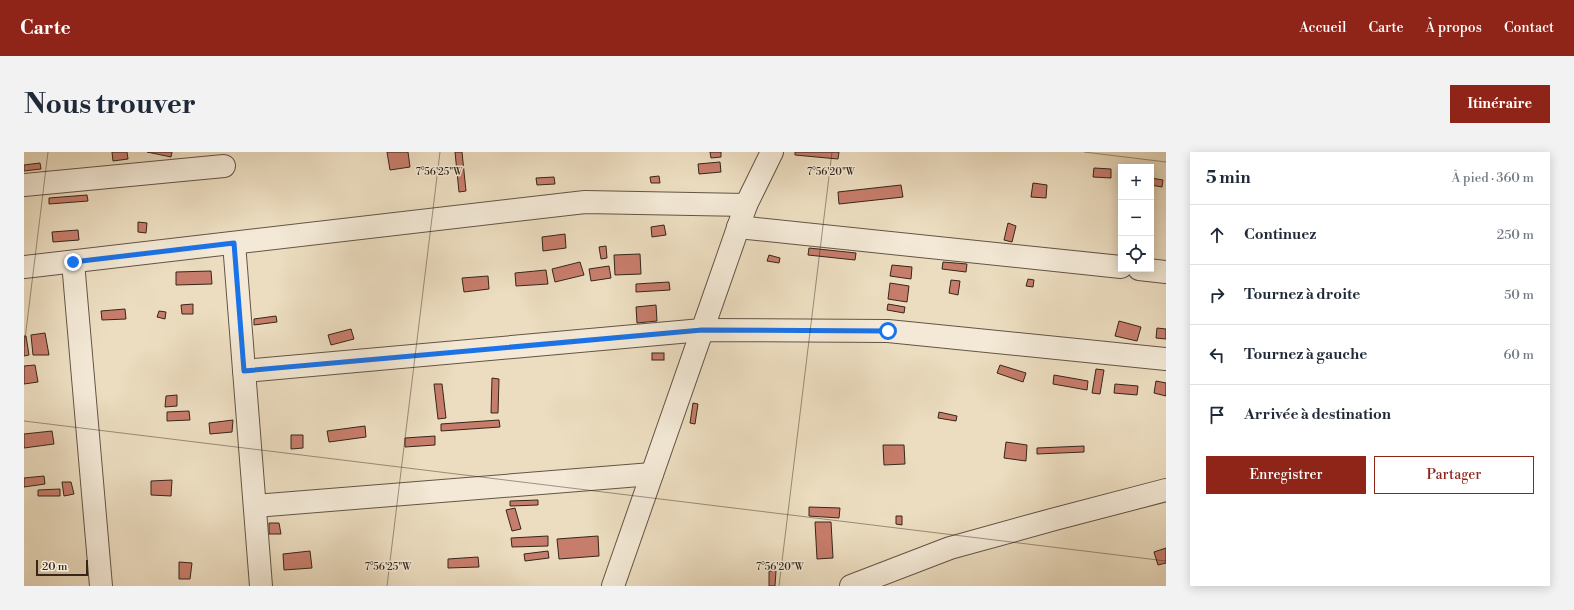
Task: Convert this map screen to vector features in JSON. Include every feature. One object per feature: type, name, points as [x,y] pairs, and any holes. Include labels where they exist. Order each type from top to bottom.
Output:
[{"type":"street","points":[[613,586],[746,205],[772,152]]},
{"type":"street","points":[[24,185],[224,166]]},
{"type":"street","points":[[24,267],[585,202],[746,205]]},
{"type":"street","points":[[738,227],[1118,267]]},
{"type":"street","points":[[234,243],[261,586]]},
{"type":"street","points":[[73,262],[101,586]]},
{"type":"street","points":[[1154,271],[1166,272]]},
{"type":"street","points":[[244,371],[702,330],[888,331],[1166,359]]},
{"type":"street","points":[[255,506],[652,474]]},
{"type":"street","points":[[851,586],[950,548],[1055,518],[1166,490]]},
{"type":"building","points":[[112,152],[127,152],[128,159],[113,161]]},
{"type":"building","points":[[147,152],[172,152],[171,157]]},
{"type":"building","points":[[387,152],[408,152],[410,167],[390,170]]},
{"type":"building","points":[[455,152],[462,152],[466,191],[459,192]]},
{"type":"building","points":[[710,152],[721,152],[721,157],[711,158]]},
{"type":"building","points":[[795,152],[839,152],[838,159],[795,155]]},
{"type":"building","points":[[720,162],[721,172],[699,174],[698,164]]},
{"type":"building","points":[[40,163],[41,169],[24,171],[24,165]]},
{"type":"building","points":[[1094,168],[1111,169],[1111,178],[1093,177]]},
{"type":"building","points":[[659,176],[660,183],[651,183],[650,177]]},
{"type":"building","points":[[554,177],[555,184],[537,185],[536,178]]},
{"type":"building","points":[[1154,178],[1163,180],[1162,187],[1154,186]]},
{"type":"building","points":[[1033,183],[1047,185],[1046,198],[1031,197]]},
{"type":"building","points":[[901,185],[903,197],[839,204],[838,192]]},
{"type":"building","points":[[87,195],[88,201],[49,204],[49,198]]},
{"type":"building","points":[[138,222],[147,223],[146,233],[138,232]]},
{"type":"building","points":[[1008,223],[1016,226],[1012,242],[1004,240]]},
{"type":"building","points":[[664,225],[666,235],[652,237],[651,227]]},
{"type":"building","points":[[78,230],[79,240],[53,242],[52,232]]},
{"type":"building","points":[[565,234],[566,248],[543,251],[542,237]]},
{"type":"building","points":[[606,246],[607,258],[601,259],[599,247]]},
{"type":"building","points":[[809,248],[856,253],[855,260],[808,255]]},
{"type":"building","points":[[640,254],[641,274],[615,275],[614,255]]},
{"type":"building","points":[[769,255],[780,258],[779,263],[767,261]]},
{"type":"building","points":[[580,262],[584,275],[555,282],[552,269]]},
{"type":"building","points":[[943,262],[967,264],[966,272],[942,269]]},
{"type":"building","points":[[892,265],[912,267],[911,279],[890,276]]},
{"type":"building","points":[[609,266],[611,278],[591,281],[589,269]]},
{"type":"building","points":[[546,270],[548,284],[516,286],[515,273]]},
{"type":"building","points":[[211,271],[212,284],[176,285],[176,272]]},
{"type":"building","points":[[488,276],[489,289],[464,292],[462,278]]},
{"type":"building","points":[[1028,279],[1034,280],[1033,287],[1026,286]]},
{"type":"building","points":[[951,280],[960,281],[958,295],[949,293]]},
{"type":"building","points":[[669,282],[670,290],[636,292],[636,284]]},
{"type":"building","points":[[890,283],[909,286],[907,302],[888,299]]},
{"type":"building","points":[[193,304],[193,314],[182,314],[181,305]]},
{"type":"building","points":[[888,304],[905,307],[904,313],[887,310]]},
{"type":"building","points":[[656,305],[657,321],[637,323],[636,307]]},
{"type":"building","points":[[125,309],[126,319],[102,320],[101,311]]},
{"type":"building","points":[[159,311],[166,312],[165,319],[157,317]]},
{"type":"building","points":[[276,316],[277,322],[254,325],[254,319]]},
{"type":"building","points":[[1119,321],[1141,327],[1137,341],[1115,336]]},
{"type":"building","points":[[1157,328],[1166,329],[1166,339],[1156,338]]},
{"type":"building","points":[[351,329],[354,339],[331,345],[328,335]]},
{"type":"building","points":[[45,333],[49,355],[33,355],[31,335]]},
{"type":"building","points":[[24,336],[26,336],[29,355],[24,356]]},
{"type":"building","points":[[652,353],[664,353],[664,360],[652,360]]},
{"type":"building","points":[[35,365],[38,382],[24,384],[24,366]]},
{"type":"building","points":[[1000,365],[1026,373],[1023,382],[997,373]]},
{"type":"building","points":[[1096,369],[1104,370],[1100,394],[1092,393]]},
{"type":"building","points":[[1054,375],[1088,381],[1087,390],[1053,384]]},
{"type":"building","points":[[492,378],[499,379],[498,413],[491,413]]},
{"type":"building","points":[[1156,381],[1166,383],[1166,396],[1154,393]]},
{"type":"building","points":[[434,384],[442,384],[446,418],[438,419]]},
{"type":"building","points":[[1115,384],[1138,386],[1137,395],[1114,393]]},
{"type":"building","points":[[177,395],[177,406],[165,407],[166,396]]},
{"type":"building","points":[[693,403],[698,404],[695,424],[690,423]]},
{"type":"building","points":[[189,411],[190,420],[167,421],[167,412]]},
{"type":"building","points":[[939,412],[957,416],[956,421],[938,418]]},
{"type":"building","points":[[233,420],[232,432],[210,434],[209,423]]},
{"type":"building","points":[[499,420],[500,427],[441,431],[441,424]]},
{"type":"building","points":[[365,426],[366,437],[329,442],[327,431]]},
{"type":"building","points":[[52,431],[54,444],[24,448],[24,434]]},
{"type":"building","points":[[291,435],[303,435],[303,448],[291,449]]},
{"type":"building","points":[[435,436],[435,445],[405,447],[405,438]]},
{"type":"building","points":[[1006,442],[1027,445],[1026,461],[1004,458]]},
{"type":"building","points":[[883,445],[904,445],[905,464],[884,465]]},
{"type":"building","points":[[1084,446],[1084,452],[1037,454],[1037,448]]},
{"type":"building","points":[[44,476],[45,484],[24,487],[24,478]]},
{"type":"building","points":[[172,480],[171,496],[151,495],[151,481]]},
{"type":"building","points":[[62,482],[71,482],[74,494],[64,496]]},
{"type":"building","points":[[60,489],[60,496],[38,496],[38,490]]},
{"type":"building","points":[[538,500],[538,505],[510,506],[510,501]]},
{"type":"building","points":[[809,507],[840,508],[839,518],[809,516]]},
{"type":"building","points":[[515,508],[521,529],[512,531],[506,510]]},
{"type":"building","points":[[896,516],[902,516],[902,525],[896,524]]},
{"type":"building","points":[[815,522],[831,522],[833,558],[817,559]]},
{"type":"building","points":[[269,523],[279,523],[281,534],[269,534]]},
{"type":"building","points":[[548,536],[548,546],[512,547],[511,538]]},
{"type":"building","points":[[598,536],[599,556],[559,559],[557,539]]},
{"type":"building","points":[[1166,548],[1166,563],[1158,565],[1154,552]]},
{"type":"building","points":[[310,551],[312,568],[284,570],[283,554]]},
{"type":"building","points":[[548,551],[549,558],[525,561],[524,554]]},
{"type":"building","points":[[478,557],[479,567],[448,568],[448,559]]},
{"type":"building","points":[[179,562],[192,563],[190,579],[179,579]]},
{"type":"building","points":[[769,571],[776,571],[775,586],[769,586]]},
{"type":"route","points":[[73,262],[234,243],[244,371],[702,330],[888,331]]}]
